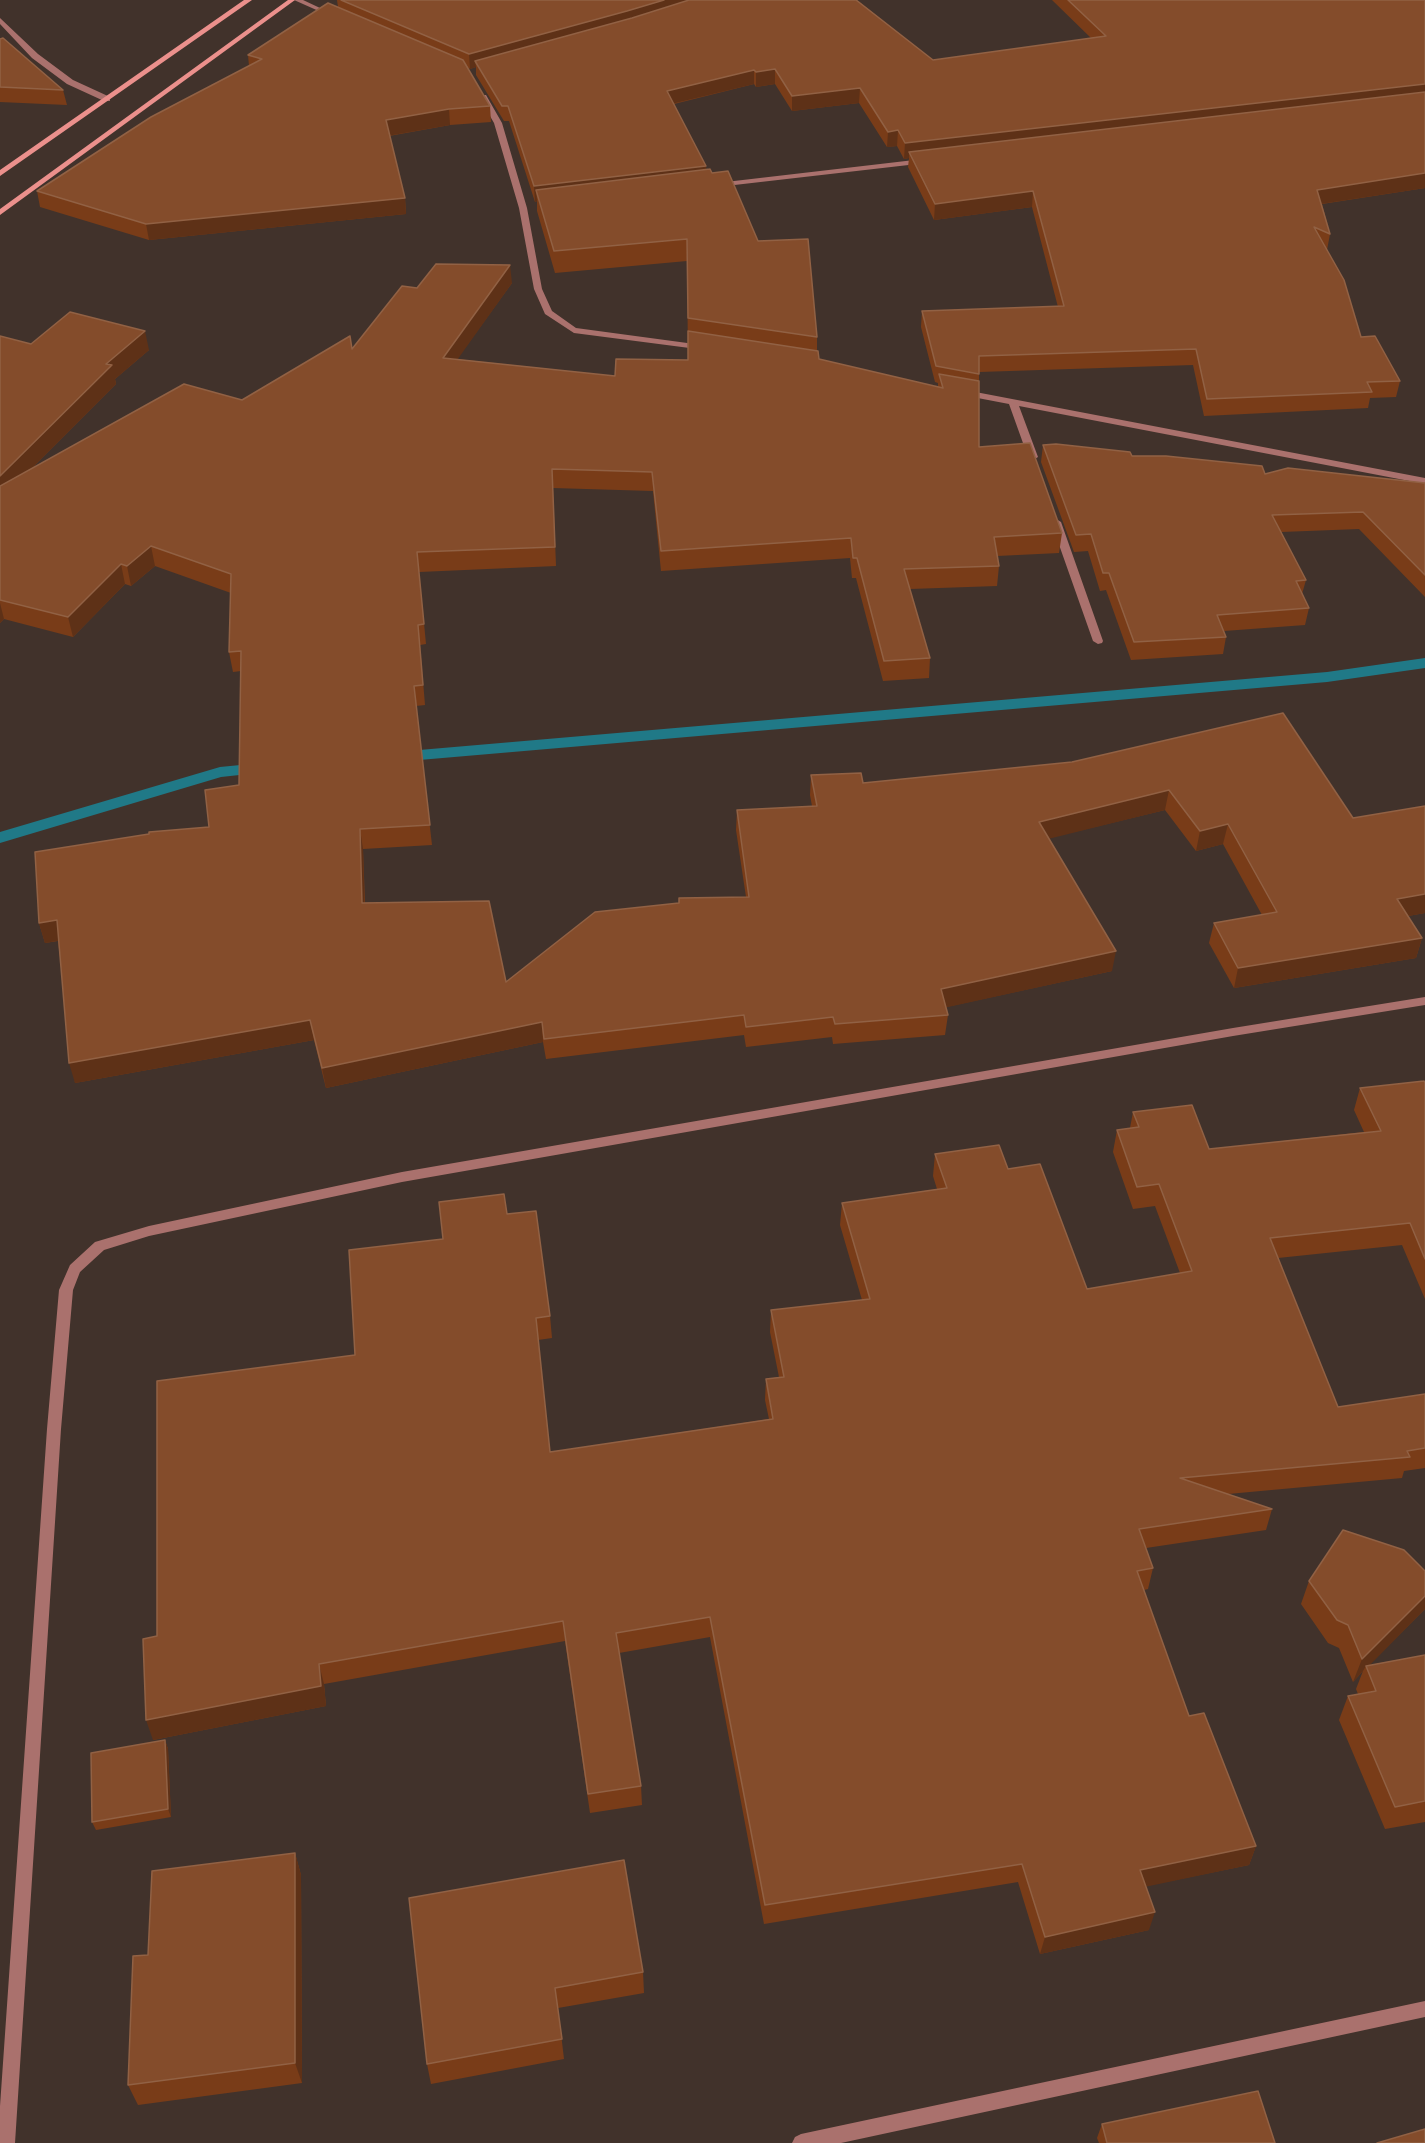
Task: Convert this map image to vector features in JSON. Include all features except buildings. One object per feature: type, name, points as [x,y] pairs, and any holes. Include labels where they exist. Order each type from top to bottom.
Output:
[{"type":"street","points":[[0,174],[249,0]]},
{"type":"street","points":[[0,213],[292,0]]},
{"type":"street","points":[[297,0],[340,18]]},
{"type":"street","points":[[0,20],[35,56],[70,82],[107,99]]},
{"type":"street","points":[[480,93],[498,123],[523,208],[538,289],[548,312],[574,330],[711,349]]},
{"type":"street","points":[[712,186],[938,159]]},
{"type":"street","points":[[523,208],[534,207]]},
{"type":"street","points":[[957,391],[1425,481]]},
{"type":"street","points":[[1013,402],[1036,467]]},
{"type":"street","points":[[1052,510],[1098,641]]},
{"type":"street","points":[[6,2143],[54,1429],[66,1290],[75,1269],[100,1246],[149,1231],[402,1177],[1233,1032],[1425,1001]]},
{"type":"street","points":[[801,2143],[1425,2009]]},
{"type":"waterway","points":[[396,757],[1327,677],[1425,663]]},
{"type":"waterway","points":[[0,838],[220,772],[261,768]]}]
